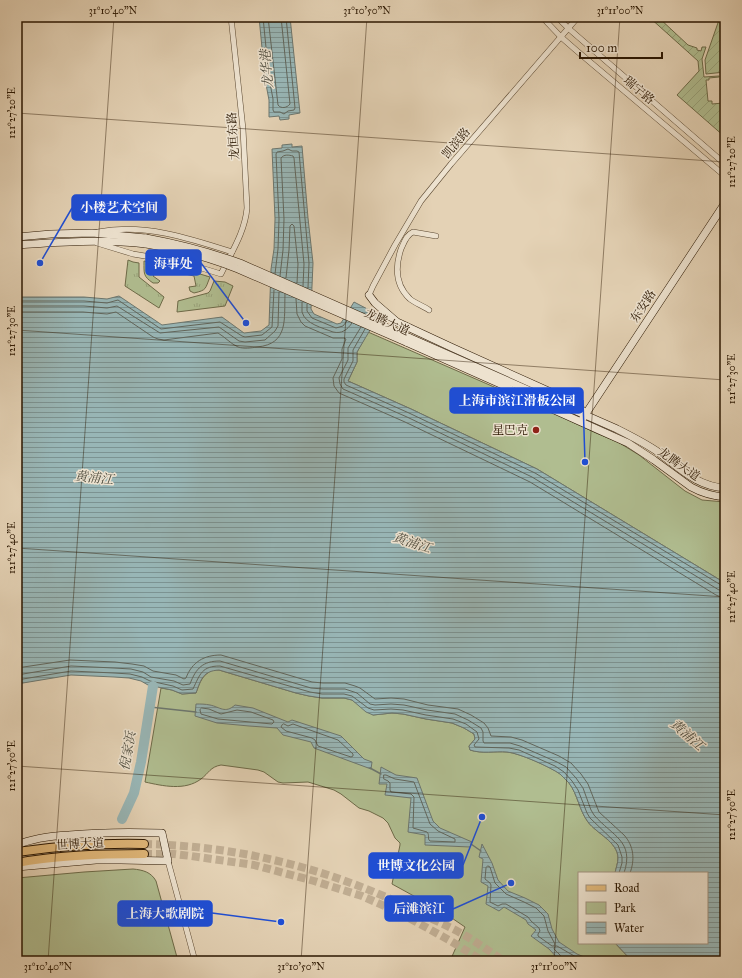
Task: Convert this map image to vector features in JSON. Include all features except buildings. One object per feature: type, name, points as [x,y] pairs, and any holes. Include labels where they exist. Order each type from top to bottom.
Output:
[{"type":"main road","name":"东安路","points":[[581,422],[725,203]]},
{"type":"main road","name":"龙腾大道","points":[[17,237],[92,233],[188,247],[240,263],[489,376],[617,428],[646,444],[699,482],[725,488]]},
{"type":"main road","name":"龙腾大道","points":[[17,245],[146,241]]},
{"type":"main road","points":[[369,295],[375,303],[397,322],[575,403],[585,414]]},
{"type":"main road","name":"龙腾大道","points":[[489,376],[523,396],[614,436],[635,447],[700,492],[708,495],[725,497]]},
{"type":"main road","points":[[17,845],[40,838],[88,833],[162,833],[168,861],[96,860],[17,867]]},
{"type":"main road","name":"世博大道","points":[[17,852],[52,847],[92,844],[144,844]]},
{"type":"main road","name":"世博大道","points":[[17,863],[46,858],[89,855],[144,854]]},
{"type":"street","name":"龙恒东路","points":[[92,242],[132,254],[151,256],[178,262],[221,274],[244,226],[247,208],[243,128],[232,17]]},
{"type":"street","name":"瑞宁路","points":[[542,17],[561,37],[725,176]]},
{"type":"street","name":"瑞宁路","points":[[557,17],[725,164]]},
{"type":"street","name":"凯滨路","points":[[369,295],[395,245],[422,202],[451,164],[578,17]]},
{"type":"street","points":[[92,233],[106,230],[147,230],[190,239],[232,252]]},
{"type":"street","points":[[429,310],[410,299],[402,289],[397,275],[398,264],[406,237],[410,233],[413,232],[436,236]]},
{"type":"street","points":[[168,861],[195,961]]},
{"type":"green space","points":[[649,17],[658,17],[688,45],[697,48],[697,50],[701,51],[702,47],[706,47],[702,59],[704,77],[719,76],[706,80],[708,101],[712,101],[712,104],[723,103],[723,100],[725,99],[725,137],[677,95],[699,71],[698,61]]},
{"type":"green space","points":[[720,17],[725,17],[725,72],[706,74],[705,60]]},
{"type":"green space","points":[[128,260],[139,263],[139,277],[164,297],[159,308],[125,286]]},
{"type":"green space","points":[[144,261],[210,277],[205,288],[194,293],[190,291],[189,287],[196,286],[194,276],[159,268],[153,276],[160,281],[158,283],[153,283],[145,274]]},
{"type":"green space","points":[[214,281],[225,282],[233,286],[225,306],[177,312],[178,301],[208,293]]},
{"type":"green space","points":[[368,332],[618,442],[639,455],[685,491],[702,500],[725,502],[725,583],[537,469],[411,409],[348,381],[357,362],[357,352]]},
{"type":"green space","points":[[219,670],[309,696],[322,698],[344,698],[352,700],[373,715],[392,713],[403,714],[452,723],[474,734],[475,739],[469,746],[470,750],[479,752],[512,753],[535,761],[560,774],[572,788],[577,797],[582,813],[588,822],[611,842],[617,852],[618,858],[615,872],[578,872],[578,944],[616,944],[632,961],[450,961],[465,927],[443,912],[392,884],[400,843],[395,838],[388,823],[383,818],[359,808],[334,790],[308,782],[278,782],[264,772],[258,770],[221,765],[214,767],[195,783],[188,785],[166,786],[145,782],[161,688],[182,694],[196,693],[200,682],[209,672]]},
{"type":"green space","points":[[133,869],[152,875],[156,881],[178,961],[17,961],[17,878]]},
{"type":"water","name":"龙华港","points":[[259,17],[290,17],[300,113],[289,115],[289,119],[280,120],[279,116],[269,117],[269,100],[265,79]]},
{"type":"water","name":"黄浦江","points":[[292,144],[292,147],[302,146],[313,263],[311,309],[314,314],[337,324],[341,323],[354,302],[379,315],[357,352],[357,362],[348,381],[411,409],[537,469],[725,583],[725,961],[632,961],[616,944],[708,944],[708,872],[615,872],[618,858],[617,852],[611,842],[588,822],[582,813],[572,788],[560,774],[534,761],[512,753],[479,752],[470,750],[469,746],[475,739],[474,734],[452,723],[403,714],[392,713],[373,715],[366,712],[352,700],[344,698],[322,698],[309,696],[219,670],[209,672],[203,677],[196,693],[182,694],[172,690],[148,685],[141,681],[129,678],[114,677],[71,675],[17,684],[17,297],[84,297],[107,299],[119,296],[162,325],[222,317],[244,333],[261,331],[269,325],[271,269],[274,249],[275,219],[272,149],[282,148],[282,145]]},
{"type":"water","points":[[196,704],[205,704],[222,709],[228,709],[235,705],[253,708],[288,722],[292,720],[341,736],[364,759],[372,762],[371,769],[314,748],[311,742],[283,735],[277,728],[217,723],[195,716]]},
{"type":"water","points":[[381,767],[396,775],[417,778],[433,821],[440,828],[472,842],[470,847],[425,845],[425,835],[408,832],[411,798],[385,795],[387,784],[379,784]]},
{"type":"water","points":[[482,844],[492,863],[498,880],[508,891],[539,905],[548,914],[552,929],[559,942],[577,954],[594,961],[560,961],[549,949],[531,936],[536,930],[528,924],[526,920],[504,907],[499,911],[486,904],[488,886],[481,882],[483,859],[479,857]]},
{"type":"waterway","name":"倪家浜","points":[[122,819],[134,793],[141,762],[153,686]]},
{"type":"waterway","points":[[150,707],[196,712]]},
{"type":"waterway","points":[[370,768],[381,774]]},
{"type":"waterway","points":[[471,844],[481,851]]},
{"type":"tunnel","points":[[144,844],[218,850],[290,864],[325,874],[360,886],[447,926],[466,936],[504,961]]},
{"type":"tunnel","points":[[144,854],[174,854],[254,865],[362,896],[398,912],[449,940],[483,961]]},
{"type":"place","name":"小楼艺术空间","points":[[40,263]]},
{"type":"place","name":"海事处","points":[[246,323]]},
{"type":"place","name":"星巴克","points":[[536,430]]},
{"type":"place","name":"上海市滨江滑板公园","points":[[585,462]]},
{"type":"place","name":"世博文化公园","points":[[482,817]]},
{"type":"place","name":"后滩滨江","points":[[511,883]]},
{"type":"place","name":"上海大歌剧院","points":[[281,922]]}]
